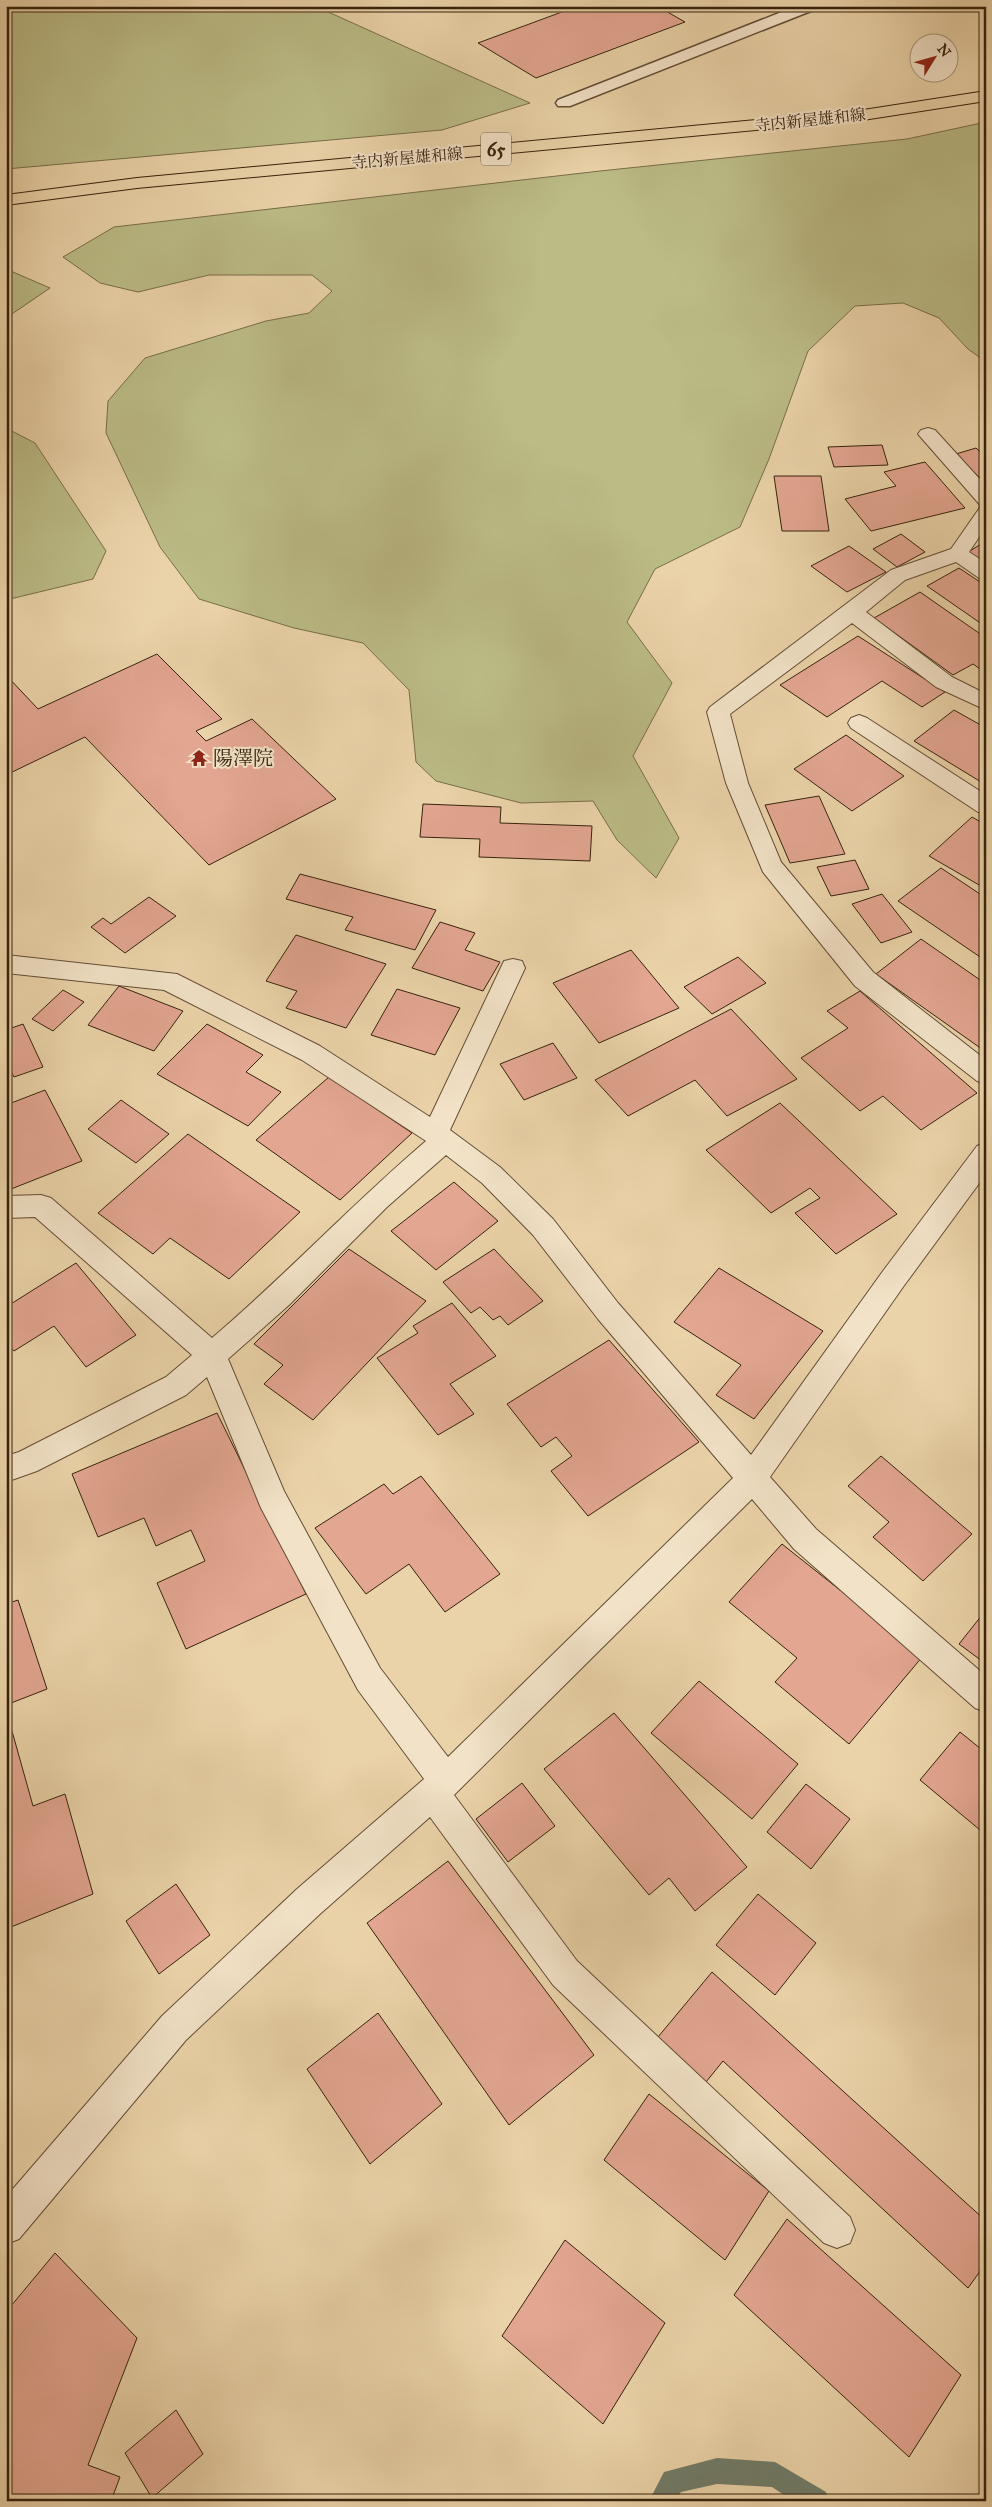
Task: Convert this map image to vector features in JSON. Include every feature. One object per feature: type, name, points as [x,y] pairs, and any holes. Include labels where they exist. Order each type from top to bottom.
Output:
[{"type":"main road","name":"寺内新屋雄和線","points":[[6,200],[146,182],[863,115],[986,96]]},
{"type":"street","points":[[928,434],[978,489],[986,501]]},
{"type":"street","points":[[986,511],[958,554],[898,575],[852,612],[718,712],[737,783],[771,866],[864,979],[986,1074]]},
{"type":"street","points":[[958,554],[986,573]]},
{"type":"street","points":[[852,612],[944,682],[986,703]]},
{"type":"street","points":[[859,723],[986,806]]},
{"type":"street","points":[[6,964],[168,981],[311,1053],[440,1137],[491,1174],[543,1228],[608,1311],[751,1480],[805,1539],[986,1697]]},
{"type":"street","points":[[6,1469],[27,1462],[176,1386],[279,1297],[440,1137],[513,968]]},
{"type":"street","points":[[6,2226],[17,2197],[174,2028],[309,1901],[439,1787],[751,1480],[893,1279],[986,1153]]},
{"type":"street","points":[[6,1207],[41,1206],[212,1355],[272,1498],[369,1679],[439,1787],[565,1973],[837,2230]]},
{"type":"lane","points":[[564,103],[811,6]]},
{"type":"green space","points":[[6,6],[315,6],[530,103],[442,130],[6,169]]},
{"type":"green space","points":[[986,122],[986,362],[968,349],[939,318],[903,303],[855,306],[808,351],[769,459],[740,527],[655,569],[627,622],[672,683],[633,756],[679,838],[656,878],[617,840],[593,801],[521,803],[436,781],[416,762],[409,690],[363,643],[294,628],[199,599],[160,547],[106,433],[108,401],[145,358],[266,321],[309,313],[332,291],[312,275],[209,275],[138,292],[100,283],[63,257],[114,227],[600,171],[907,139]]},
{"type":"green space","points":[[6,269],[50,288],[6,318]]},
{"type":"green space","points":[[6,428],[35,443],[106,551],[93,579],[6,600]]},
{"type":"building","points":[[578,6],[657,6],[685,22],[536,78],[478,43]]},
{"type":"building","points":[[882,445],[888,465],[834,467],[828,447]]},
{"type":"building","points":[[976,448],[986,457],[986,484],[956,454]]},
{"type":"building","points":[[925,462],[965,508],[871,531],[845,499],[896,486],[884,472]]},
{"type":"building","points":[[774,476],[821,476],[829,531],[782,531]]},
{"type":"building","points":[[901,534],[925,552],[897,567],[873,549]]},
{"type":"building","points":[[986,541],[986,566],[965,554]]},
{"type":"building","points":[[849,546],[886,572],[847,592],[811,566]]},
{"type":"building","points":[[959,568],[986,586],[986,627],[927,586]]},
{"type":"building","points":[[920,592],[986,638],[986,673],[973,664],[953,675],[874,618]]},
{"type":"building","points":[[858,636],[945,692],[922,707],[882,681],[827,717],[780,685]]},
{"type":"building","name":"陽澤院","points":[[157,654],[222,719],[196,731],[206,741],[252,719],[336,799],[209,865],[85,737],[6,775],[6,675],[38,709]]},
{"type":"building","points":[[954,710],[986,728],[986,785],[914,741]]},
{"type":"building","points":[[846,735],[904,776],[852,811],[794,769]]},
{"type":"building","points":[[819,796],[845,854],[790,863],[765,805]]},
{"type":"building","points":[[423,804],[501,807],[500,823],[592,826],[590,861],[479,857],[480,839],[420,837]]},
{"type":"building","points":[[972,817],[986,825],[986,889],[929,856]]},
{"type":"building","points":[[855,860],[869,889],[831,896],[817,867]]},
{"type":"building","points":[[941,868],[986,898],[986,961],[898,901]]},
{"type":"building","points":[[300,874],[436,910],[415,950],[345,930],[353,917],[286,899]]},
{"type":"building","points":[[882,894],[912,932],[881,943],[852,904]]},
{"type":"building","points":[[149,897],[176,916],[125,953],[91,927],[103,918],[111,924]]},
{"type":"building","points":[[440,922],[475,933],[465,950],[500,962],[483,991],[412,968]]},
{"type":"building","points":[[296,935],[386,964],[346,1028],[286,1008],[297,991],[266,981]]},
{"type":"building","points":[[921,939],[986,984],[986,1052],[876,974]]},
{"type":"building","points":[[631,950],[679,1008],[599,1043],[553,983]]},
{"type":"building","points":[[738,957],[766,983],[712,1014],[684,987]]},
{"type":"building","points":[[119,986],[183,1011],[154,1051],[88,1025]]},
{"type":"building","points":[[397,989],[460,1008],[435,1055],[371,1035]]},
{"type":"building","points":[[63,990],[84,1002],[53,1031],[32,1019]]},
{"type":"building","points":[[860,991],[977,1093],[921,1130],[883,1096],[860,1111],[801,1058],[848,1028],[827,1011]]},
{"type":"building","points":[[731,1009],[797,1079],[727,1116],[695,1080],[628,1116],[595,1080]]},
{"type":"building","points":[[23,1024],[43,1067],[14,1077],[6,1061],[6,1030]]},
{"type":"building","points":[[207,1024],[263,1055],[246,1072],[281,1092],[248,1126],[157,1074]]},
{"type":"building","points":[[553,1043],[577,1078],[524,1100],[500,1064]]},
{"type":"building","points":[[329,1077],[412,1133],[340,1200],[256,1140]]},
{"type":"building","points":[[45,1090],[82,1161],[6,1191],[6,1105]]},
{"type":"building","points":[[121,1100],[169,1134],[136,1163],[88,1129]]},
{"type":"building","points":[[780,1103],[897,1214],[836,1254],[795,1213],[820,1198],[810,1188],[771,1213],[706,1150]]},
{"type":"building","points":[[188,1134],[300,1212],[229,1279],[170,1238],[153,1254],[98,1213]]},
{"type":"building","points":[[454,1182],[498,1221],[436,1270],[391,1231]]},
{"type":"building","points":[[349,1249],[426,1301],[313,1420],[264,1384],[283,1365],[254,1344]]},
{"type":"building","points":[[494,1249],[543,1301],[508,1325],[500,1316],[493,1320],[480,1307],[471,1313],[443,1282]]},
{"type":"building","points":[[76,1263],[136,1335],[86,1367],[54,1326],[14,1351],[6,1342],[6,1307]]},
{"type":"building","points":[[719,1268],[823,1331],[754,1419],[716,1395],[741,1365],[674,1322]]},
{"type":"building","points":[[452,1303],[496,1356],[450,1384],[474,1414],[438,1435],[377,1358],[418,1333],[413,1326]]},
{"type":"building","points":[[609,1340],[699,1442],[588,1516],[551,1471],[572,1456],[556,1437],[541,1447],[507,1404]]},
{"type":"building","points":[[217,1413],[306,1594],[186,1649],[157,1583],[205,1561],[191,1530],[156,1546],[144,1518],[98,1537],[72,1474]]},
{"type":"building","points":[[881,1456],[972,1534],[923,1581],[873,1537],[889,1522],[848,1486]]},
{"type":"building","points":[[421,1476],[500,1574],[445,1612],[409,1564],[366,1594],[315,1528],[384,1484],[393,1494]]},
{"type":"building","points":[[782,1544],[923,1656],[849,1744],[775,1682],[797,1658],[729,1602]]},
{"type":"building","points":[[18,1600],[47,1689],[6,1705],[6,1604]]},
{"type":"building","points":[[986,1610],[986,1664],[959,1644]]},
{"type":"building","points":[[699,1681],[798,1764],[752,1819],[651,1733]]},
{"type":"building","points":[[614,1713],[747,1867],[695,1911],[669,1878],[649,1895],[544,1769]]},
{"type":"building","points":[[12,1731],[33,1806],[65,1794],[93,1894],[6,1929],[6,1734]]},
{"type":"building","points":[[960,1732],[986,1753],[986,1835],[920,1780]]},
{"type":"building","points":[[522,1783],[555,1826],[508,1862],[476,1819]]},
{"type":"building","points":[[806,1784],[850,1819],[811,1869],[767,1832]]},
{"type":"building","points":[[448,1861],[594,2055],[509,2125],[367,1923]]},
{"type":"building","points":[[176,1884],[210,1935],[159,1974],[126,1921]]},
{"type":"building","points":[[758,1894],[816,1943],[775,1995],[716,1945]]},
{"type":"building","points":[[712,1972],[986,2221],[986,2263],[968,2288],[723,2061],[706,2082],[658,2037]]},
{"type":"building","points":[[378,2013],[442,2104],[370,2164],[307,2069]]},
{"type":"building","points":[[649,2094],[769,2191],[725,2260],[604,2160]]},
{"type":"building","points":[[787,2219],[961,2375],[909,2457],[734,2295]]},
{"type":"building","points":[[565,2240],[665,2323],[603,2424],[502,2336]]},
{"type":"building","points":[[55,2253],[137,2338],[88,2465],[120,2477],[111,2501],[6,2501],[6,2312]]},
{"type":"building","points":[[176,2410],[203,2454],[152,2498],[125,2453]]},
{"type":"waterway","points":[[661,2501],[673,2481],[717,2471],[775,2475],[817,2501]]},
{"type":"place","name":"陽澤院","points":[[199,758]]}]
